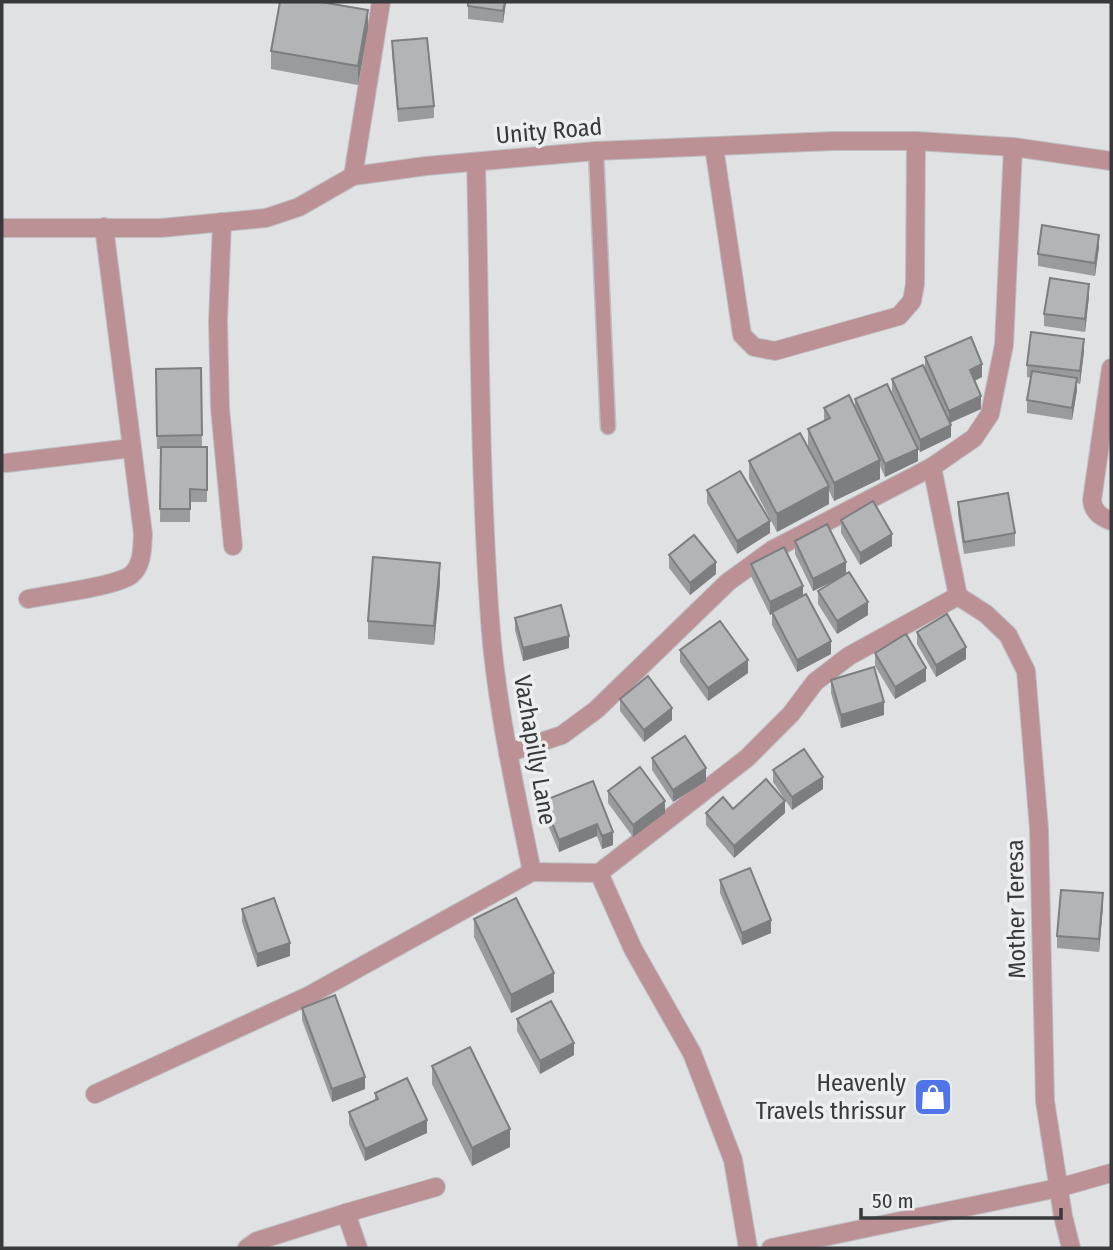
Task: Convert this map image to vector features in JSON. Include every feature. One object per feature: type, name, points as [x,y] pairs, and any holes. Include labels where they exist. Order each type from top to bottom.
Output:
[{"type":"street","points":[[354,176],[381,2]]},
{"type":"street","name":"Unity Road","points":[[2,228],[161,228],[266,218],[299,207],[354,176],[596,151],[834,141],[916,141],[1013,147],[1111,160]]},
{"type":"street","points":[[714,147],[742,335],[754,347],[775,351],[899,316],[912,301],[915,284],[916,141]]},
{"type":"street","points":[[508,754],[562,735],[596,710],[728,582],[772,550],[932,467],[974,438],[990,414],[1004,345],[1013,147]]},
{"type":"street","name":"Vazhapilly Lane","points":[[476,162],[490,609],[508,754],[532,872]]},
{"type":"street","points":[[222,222],[218,321],[220,408],[233,545]]},
{"type":"street","points":[[28,599],[116,582],[132,575],[141,559],[143,534],[104,227]]},
{"type":"street","points":[[1111,368],[1092,500],[1101,517],[1111,521]]},
{"type":"street","points":[[6,463],[132,448]]},
{"type":"street","points":[[95,1094],[308,996],[532,872],[599,873],[747,758],[791,714],[815,682],[849,656],[958,596],[932,467]]},
{"type":"street","name":"Mother Teresa","points":[[958,596],[986,614],[1008,635],[1026,671],[1039,829],[1045,1101],[1058,1188],[1071,1248]]},
{"type":"street","points":[[599,873],[633,949],[692,1054],[733,1160],[748,1248]]},
{"type":"street","points":[[771,1248],[1058,1188],[1111,1173]]},
{"type":"street","points":[[247,1248],[257,1241],[436,1187]]},
{"type":"street","points":[[346,1213],[358,1248]]},
{"type":"lane","points":[[596,151],[608,427]]},
{"type":"building","points":[[280,2],[321,2],[368,10],[358,66],[271,51]]},
{"type":"building","points":[[468,2],[505,2],[503,11],[468,6]]},
{"type":"building","points":[[427,38],[434,106],[398,109],[392,41]]},
{"type":"building","points":[[1042,225],[1099,235],[1095,263],[1038,254]]},
{"type":"building","points":[[1050,278],[1089,284],[1085,319],[1044,314]]},
{"type":"building","points":[[1031,332],[1084,339],[1080,371],[1027,365]]},
{"type":"building","points":[[971,337],[982,364],[970,370],[981,396],[949,411],[925,357]]},
{"type":"building","points":[[923,365],[951,425],[920,440],[892,379]]},
{"type":"building","points":[[201,368],[202,435],[157,436],[156,369]]},
{"type":"building","points":[[1032,371],[1077,378],[1072,408],[1027,400]]},
{"type":"building","points":[[887,384],[918,449],[885,464],[855,399]]},
{"type":"building","points":[[849,395],[880,460],[834,483],[808,429],[830,418],[824,408]]},
{"type":"building","points":[[800,433],[829,486],[777,514],[749,461]]},
{"type":"building","points":[[161,447],[207,447],[207,490],[190,489],[190,509],[160,509]]},
{"type":"building","points":[[740,471],[770,521],[737,541],[707,490]]},
{"type":"building","points":[[1008,493],[1015,533],[964,542],[958,502]]},
{"type":"building","points":[[873,501],[892,534],[860,553],[841,520]]},
{"type":"building","points":[[827,524],[846,562],[813,579],[795,541]]},
{"type":"building","points":[[694,535],[716,562],[690,583],[669,555]]},
{"type":"building","points":[[784,547],[803,586],[770,602],[751,564]]},
{"type":"building","points":[[373,557],[440,563],[434,626],[368,621]]},
{"type":"building","points":[[849,572],[868,602],[837,621],[818,591]]},
{"type":"building","points":[[806,594],[831,641],[797,660],[772,612]]},
{"type":"building","points":[[561,605],[569,636],[523,648],[515,618]]},
{"type":"building","points":[[947,614],[966,647],[936,665],[917,632]]},
{"type":"building","points":[[720,621],[748,660],[708,688],[680,650]]},
{"type":"building","points":[[906,634],[926,668],[895,687],[875,653]]},
{"type":"building","points":[[874,667],[884,702],[841,715],[831,680]]},
{"type":"building","points":[[648,676],[672,708],[644,730],[620,699]]},
{"type":"building","points":[[685,736],[706,768],[673,790],[652,758]]},
{"type":"building","points":[[804,749],[823,777],[792,797],[773,770]]},
{"type":"building","points":[[640,767],[665,801],[633,825],[608,791]]},
{"type":"building","points":[[766,779],[785,801],[734,846],[706,813],[723,797],[733,809]]},
{"type":"building","points":[[593,781],[613,832],[602,836],[597,824],[559,840],[543,801]]},
{"type":"building","points":[[750,868],[771,920],[742,933],[720,880]]},
{"type":"building","points":[[1061,890],[1103,893],[1099,939],[1057,936]]},
{"type":"building","points":[[274,898],[290,943],[257,954],[242,909]]},
{"type":"building","points":[[516,898],[554,973],[511,995],[474,919]]},
{"type":"building","points":[[335,995],[365,1077],[332,1089],[302,1008]]},
{"type":"building","points":[[551,1001],[574,1043],[540,1061],[517,1019]]},
{"type":"building","points":[[470,1047],[510,1129],[472,1148],[432,1066]]},
{"type":"building","points":[[407,1078],[427,1120],[365,1149],[349,1112],[378,1099],[375,1093]]},
{"type":"place","name":"Heavenly Travels thrissur","points":[[933,1097]]}]
